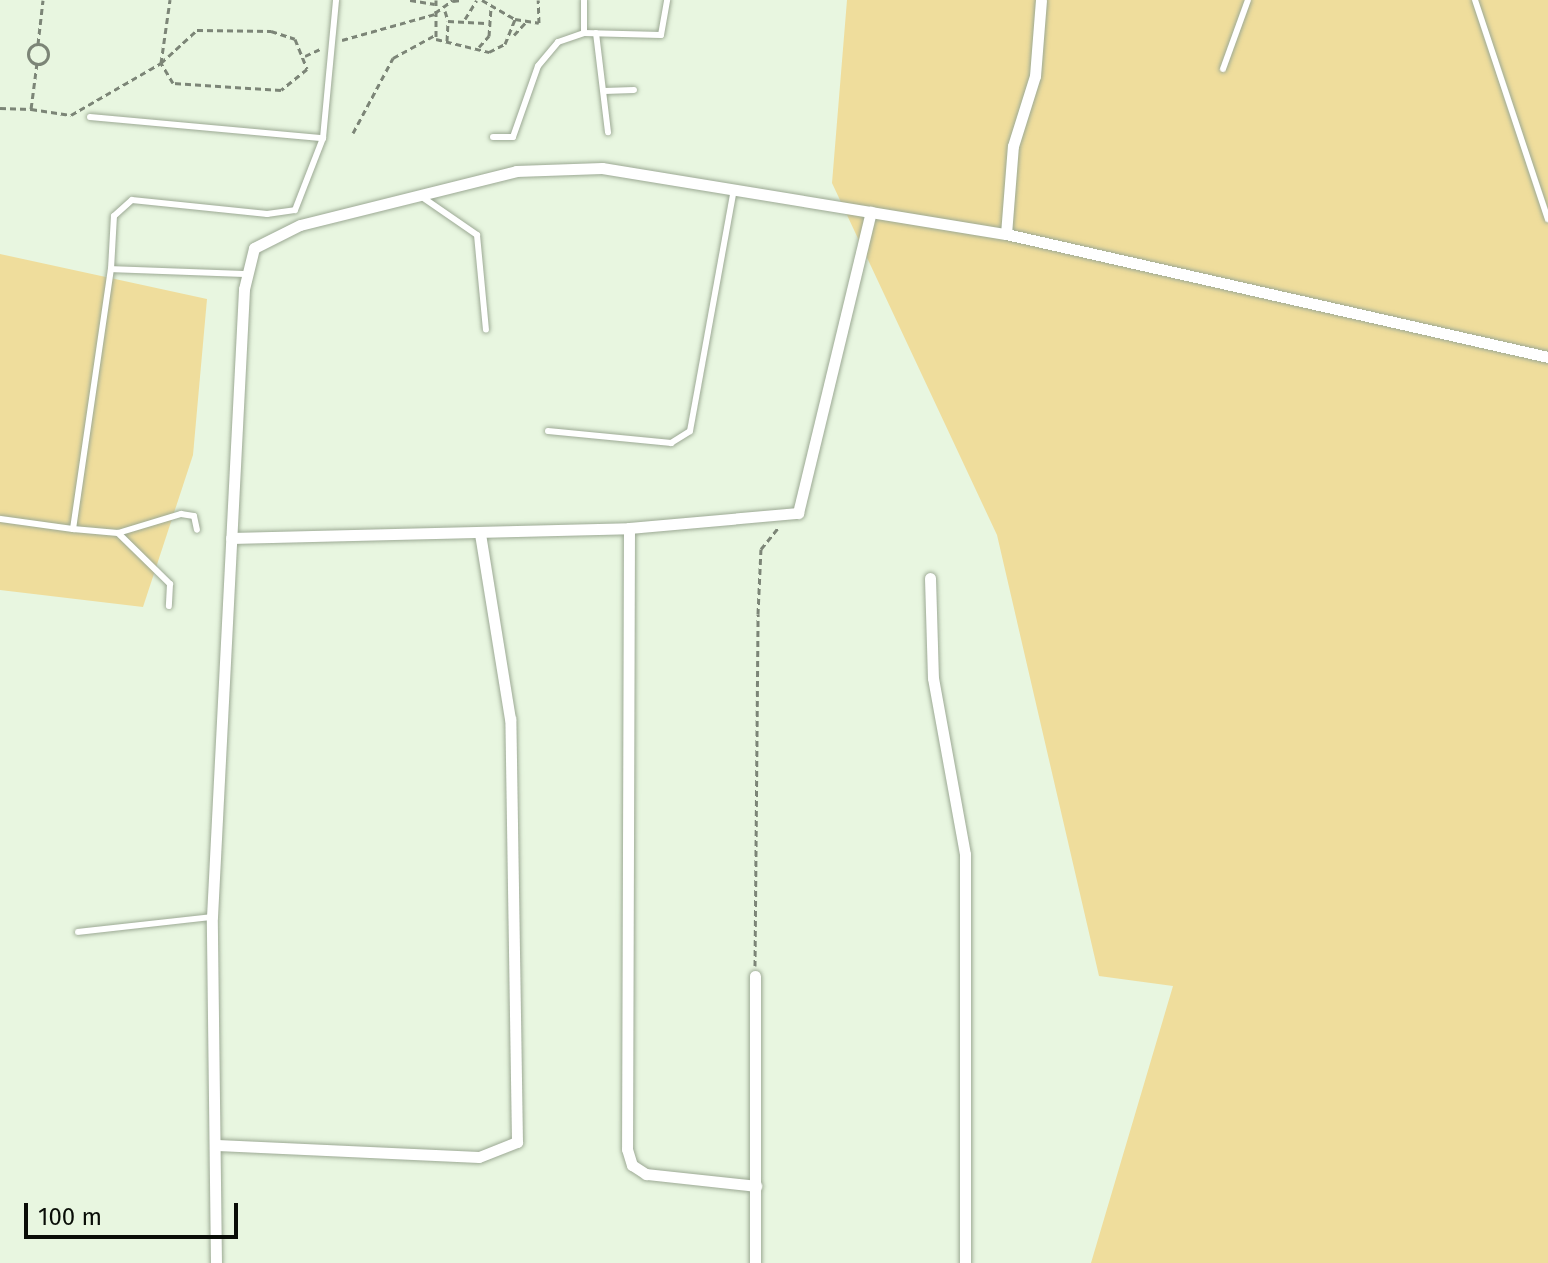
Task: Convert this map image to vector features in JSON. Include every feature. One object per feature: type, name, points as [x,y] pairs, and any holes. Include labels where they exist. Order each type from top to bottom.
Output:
[{"type":"street","points":[[1006,234],[1013,146],[1035,76],[1041,0]]},
{"type":"street","points":[[216,1263],[212,917],[231,538],[248,274],[254,248],[300,225],[559,166],[734,189],[1006,234],[1548,357]]},
{"type":"street","points":[[231,538],[629,528],[788,515],[806,504],[871,212]]},
{"type":"street","points":[[629,528],[627,1149],[632,1165],[646,1174],[756,1186]]},
{"type":"street","points":[[217,1145],[479,1157],[517,1142],[510,719],[480,533]]},
{"type":"street","points":[[930,578],[933,678],[965,854],[965,1263]]},
{"type":"street","points":[[755,976],[755,1263]]},
{"type":"lane","points":[[73,529],[111,269],[114,216],[132,200],[267,214],[295,210],[323,138],[336,0]]},
{"type":"lane","points":[[584,0],[584,33]]},
{"type":"lane","points":[[493,137],[513,137],[538,66],[558,42],[584,33],[661,35],[667,0]]},
{"type":"lane","points":[[1223,69],[1248,0]]},
{"type":"lane","points":[[1475,0],[1548,219]]},
{"type":"lane","points":[[596,33],[608,132]]},
{"type":"lane","points":[[604,91],[634,90]]},
{"type":"lane","points":[[90,117],[323,138]]},
{"type":"lane","points":[[548,431],[671,443],[690,431],[734,189]]},
{"type":"lane","points":[[422,197],[477,235],[486,330]]},
{"type":"lane","points":[[111,269],[248,274]]},
{"type":"lane","points":[[0,519],[118,533],[181,514],[194,516],[197,530]]},
{"type":"lane","points":[[118,533],[170,584],[169,606]]},
{"type":"lane","points":[[78,932],[212,917]]},
{"type":"path","points":[[37,63],[28,53],[38,44],[43,0]]},
{"type":"path","points":[[161,63],[170,0]]},
{"type":"path","points":[[410,0],[436,2],[435,35]]},
{"type":"path","points":[[305,56],[332,43],[445,11],[453,1],[461,0]]},
{"type":"path","points":[[462,21],[480,0],[515,19],[539,23],[538,0]]},
{"type":"path","points":[[479,47],[489,36],[485,23],[491,8]]},
{"type":"path","points":[[445,11],[447,42]]},
{"type":"path","points":[[513,35],[515,19]]},
{"type":"path","points":[[448,21],[485,23]]},
{"type":"path","points":[[435,35],[447,42],[497,50],[526,22]]},
{"type":"path","points":[[0,108],[71,115],[161,63],[197,30],[271,31],[295,39],[305,56],[297,83],[281,90],[188,90],[161,63]]},
{"type":"path","points":[[353,133],[393,58],[435,35]]},
{"type":"path","points":[[31,109],[37,63],[48,54],[38,44]]},
{"type":"path","points":[[755,976],[761,549],[788,515]]},
{"type":"shaded area","points":[[847,0],[1548,0],[1548,1263],[1091,1263],[1173,986],[1099,976],[997,535],[832,183]]},
{"type":"shaded area","points":[[0,254],[207,299],[193,455],[143,607],[0,590]]}]
